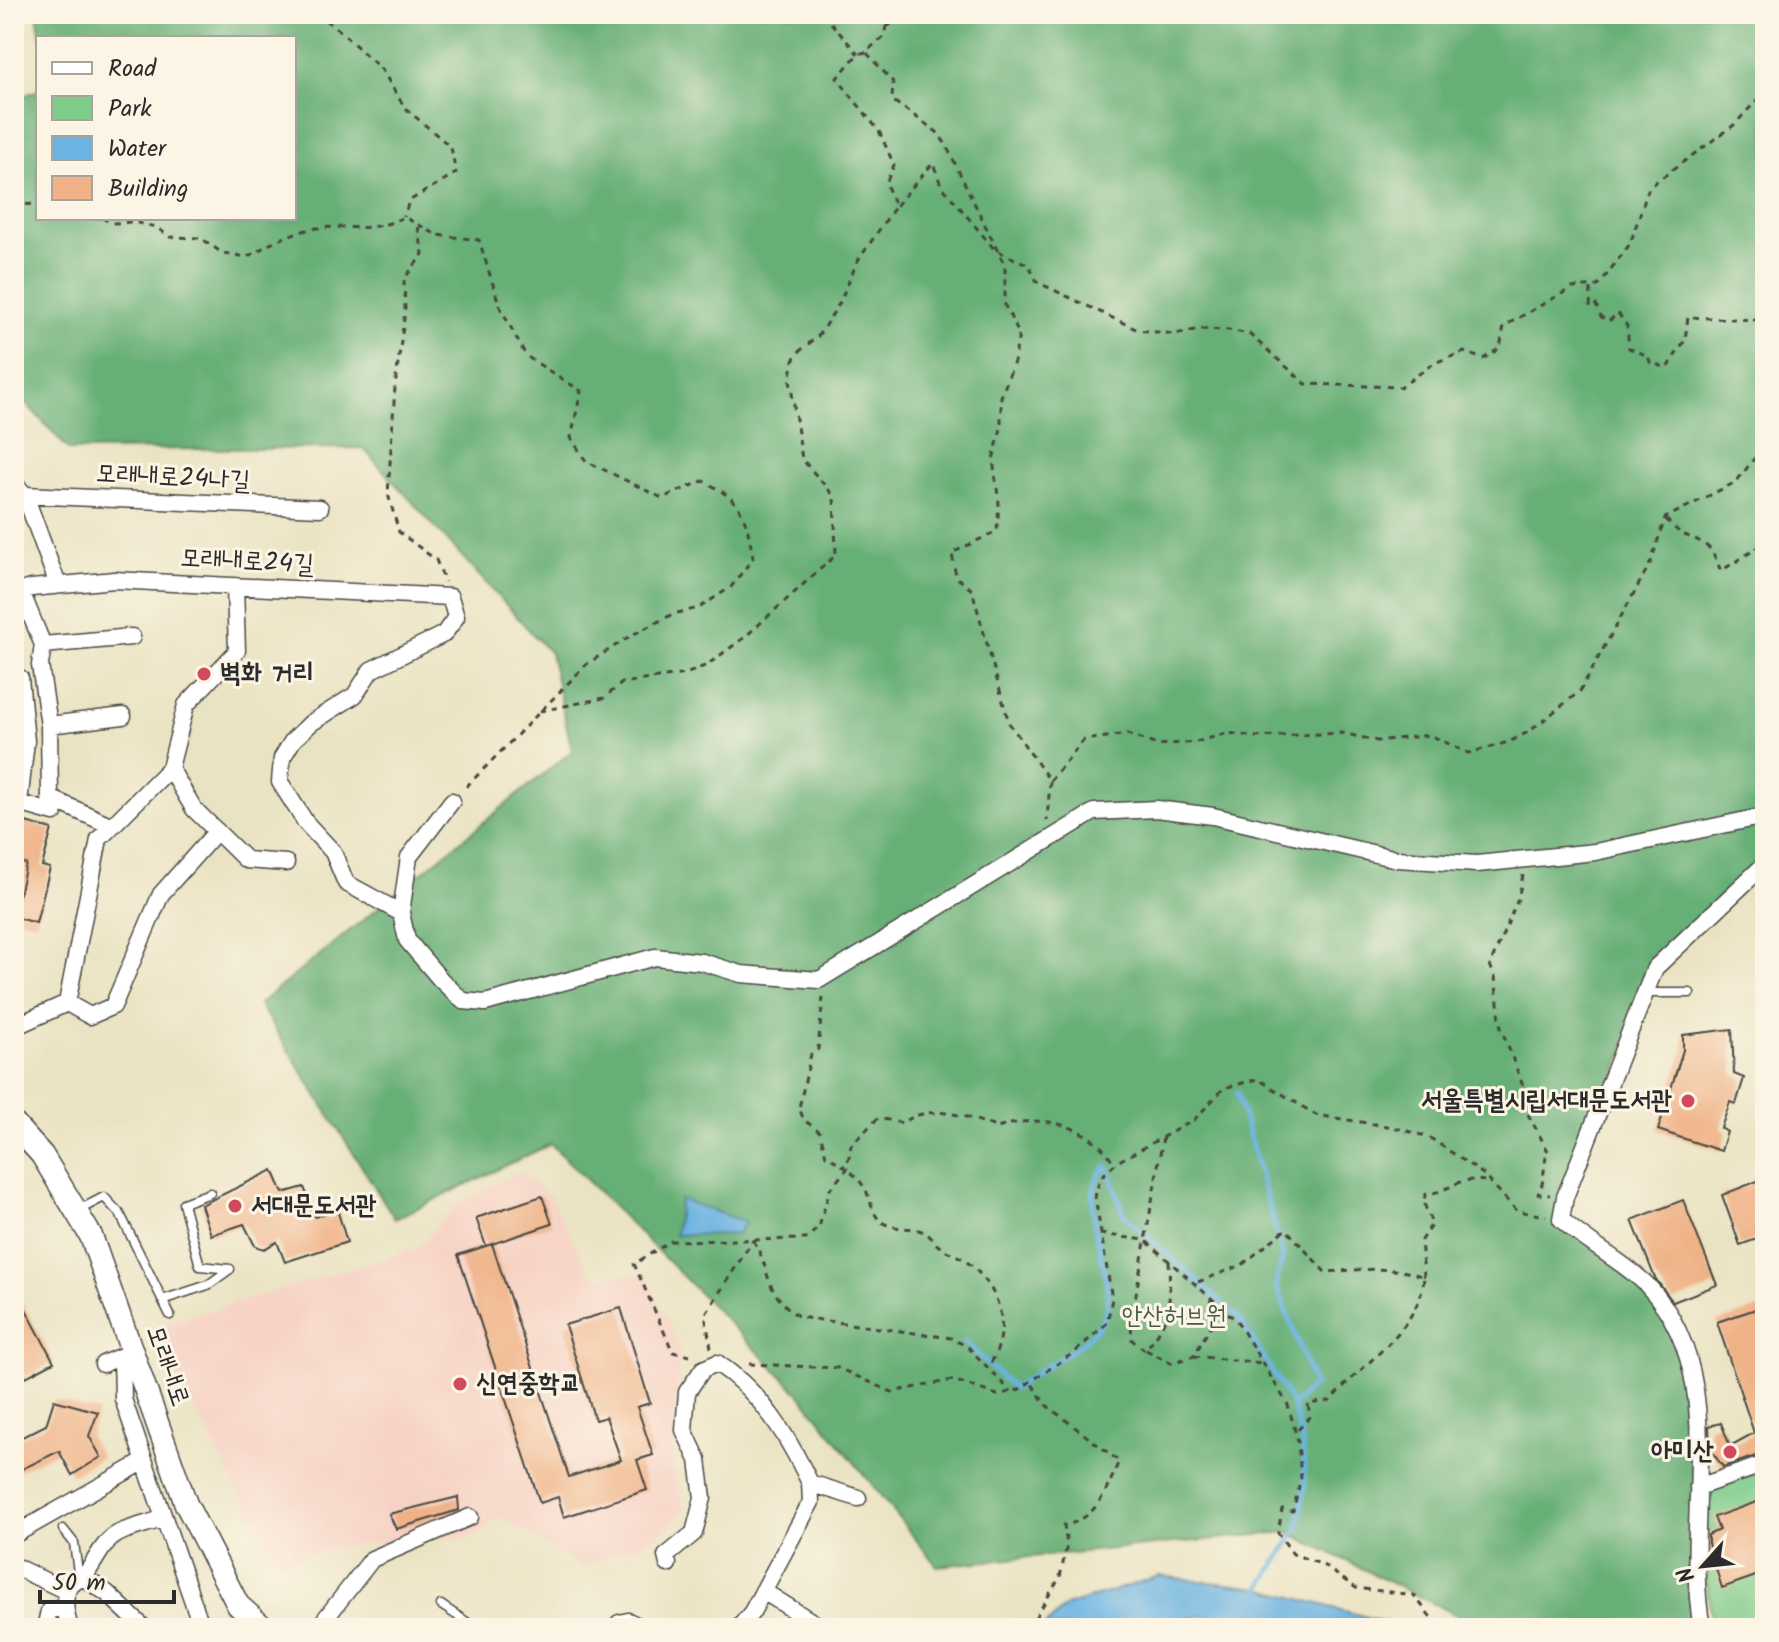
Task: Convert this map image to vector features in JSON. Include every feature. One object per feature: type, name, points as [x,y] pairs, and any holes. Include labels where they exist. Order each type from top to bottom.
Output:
[{"type":"main road","name":"모래내로","points":[[14,1124],[42,1155],[91,1236],[127,1354],[186,1504],[238,1605],[264,1628]]},
{"type":"street","name":"모래내로24나길","points":[[58,585],[19,489],[320,508]]},
{"type":"street","name":"모래내로24길","points":[[112,826],[50,798],[49,725],[40,665],[43,645],[18,592],[114,580],[450,597]]},
{"type":"street","points":[[67,1003],[99,839],[170,768],[186,705],[237,651],[235,586]]},
{"type":"street","points":[[401,913],[346,883],[333,852],[306,823],[280,782],[282,758],[293,740],[311,723],[355,695],[371,670],[444,634],[456,617],[450,597]]},
{"type":"street","points":[[43,645],[132,637]]},
{"type":"street","points":[[20,678],[19,803],[54,813]]},
{"type":"street","points":[[49,725],[123,716]]},
{"type":"street","points":[[170,768],[194,809],[246,860],[286,863]]},
{"type":"street","points":[[452,801],[409,857],[401,913],[407,940],[463,1001],[485,1003],[655,957],[702,962],[741,974],[819,980],[1094,812],[1156,809],[1213,816],[1397,859],[1477,864],[1595,852],[1765,816]]},
{"type":"street","points":[[67,1003],[90,1016],[113,1006],[161,894],[217,831]]},
{"type":"street","points":[[1702,1628],[1695,1532],[1699,1408],[1692,1376],[1668,1315],[1647,1285],[1582,1240],[1561,1219],[1565,1197],[1655,968],[1765,864]]},
{"type":"street","points":[[14,1027],[67,1003]]},
{"type":"street","points":[[103,1364],[127,1354],[123,1399],[202,1628]]},
{"type":"street","points":[[668,1564],[666,1556],[694,1533],[703,1498],[698,1460],[684,1430],[687,1392],[703,1369],[717,1363],[740,1378],[765,1403],[810,1483],[811,1502],[763,1591],[739,1628]]},
{"type":"street","points":[[17,1529],[143,1462]]},
{"type":"street","points":[[1698,1487],[1765,1464]]},
{"type":"street","points":[[810,1483],[858,1498]]},
{"type":"street","points":[[318,1628],[372,1559],[470,1517]]},
{"type":"street","points":[[45,1628],[49,1611],[65,1599],[105,1542],[126,1527],[162,1519]]},
{"type":"street","points":[[14,1566],[65,1599],[70,1628]]},
{"type":"street","points":[[81,1578],[107,1593],[144,1628]]},
{"type":"street","points":[[763,1591],[822,1628]]},
{"type":"street","points":[[616,1628],[619,1623],[628,1621],[642,1628]]},
{"type":"lane","points":[[1646,993],[1690,993]]},
{"type":"lane","points":[[162,1300],[208,1285],[230,1269],[200,1266],[183,1203],[210,1193]]},
{"type":"lane","points":[[76,1211],[104,1197],[120,1214],[170,1315]]},
{"type":"lane","points":[[63,1529],[74,1543],[81,1578]]},
{"type":"lane","points":[[441,1605],[476,1628]]},
{"type":"path","points":[[106,220],[156,227],[170,237],[201,238],[222,253],[247,257],[282,236],[314,228],[384,228],[404,217],[409,201],[456,173],[451,147],[405,108],[382,70],[337,28],[316,14]]},
{"type":"path","points":[[823,14],[858,54]]},
{"type":"path","points":[[890,14],[883,37],[866,52],[858,54],[837,78],[879,131],[894,165],[886,183],[895,207]]},
{"type":"path","points":[[886,27],[910,14]]},
{"type":"path","points":[[866,52],[893,82],[892,100],[937,132],[945,143],[1005,266],[1005,306],[1019,334],[1014,362],[1001,397],[1001,428],[993,460],[999,503],[997,531],[952,553],[956,577],[972,590],[1009,723],[1050,781]]},
{"type":"path","points":[[540,711],[604,698],[622,683],[686,674],[707,665],[754,629],[836,555],[834,496],[802,459],[790,380],[795,355],[818,336],[839,304],[857,262],[895,207],[933,163],[941,185],[995,250],[1029,265],[1037,282],[1138,330],[1175,334],[1201,329],[1229,330],[1249,334],[1306,384],[1401,387],[1434,363],[1464,352],[1483,359],[1500,348],[1504,326],[1572,288],[1598,286],[1616,267],[1630,244],[1649,187],[1734,125],[1758,99],[1765,83]]},
{"type":"path","points":[[14,205],[36,204]]},
{"type":"path","points":[[404,217],[437,235],[479,240],[500,307],[526,356],[581,391],[571,438],[586,461],[662,498],[703,481],[730,494],[747,521],[753,558],[731,587],[699,608],[673,614],[632,635],[587,664],[452,801]]},
{"type":"path","points":[[418,227],[423,254],[404,279],[405,311],[395,387],[388,494],[399,532],[436,560],[450,597]]},
{"type":"path","points":[[1591,287],[1590,308],[1596,305],[1601,317],[1609,321],[1618,313],[1627,326],[1629,348],[1648,356],[1650,362],[1667,368],[1685,340],[1688,317],[1759,320],[1765,317]]},
{"type":"path","points":[[1051,840],[1047,826],[1050,781],[1084,740],[1128,734],[1157,745],[1196,742],[1228,733],[1256,737],[1342,733],[1377,741],[1430,735],[1468,753],[1509,742],[1530,731],[1580,691],[1651,562],[1665,518],[1736,482],[1765,445]]},
{"type":"path","points":[[1665,518],[1680,537],[1699,541],[1712,550],[1721,571],[1765,543]]},
{"type":"path","points":[[1516,860],[1523,876],[1518,899],[1490,965],[1495,977],[1501,1028],[1526,1094],[1525,1109],[1548,1151],[1543,1166],[1545,1183],[1538,1194],[1565,1197]]},
{"type":"path","points":[[827,975],[820,1011],[818,1049],[811,1054],[799,1108],[804,1120],[820,1132],[826,1156],[847,1169],[865,1187],[872,1210],[881,1221],[927,1233],[940,1248],[965,1260],[993,1289],[1001,1310],[1001,1344],[988,1368]]},
{"type":"path","points":[[1115,1165],[1096,1139],[1085,1132],[1040,1120],[1018,1120],[998,1128],[961,1114],[911,1116],[903,1123],[878,1118],[851,1145],[847,1169],[830,1189],[819,1227],[806,1239],[671,1241],[634,1264],[673,1352],[717,1363],[838,1368],[892,1392],[953,1380],[997,1395],[1012,1392],[1075,1352],[1107,1323],[1112,1299],[1095,1197],[1100,1178],[1115,1165],[1194,1120],[1224,1088],[1258,1079],[1316,1115],[1393,1127],[1429,1137],[1483,1174],[1517,1211],[1561,1219]]},
{"type":"path","points":[[1163,1136],[1131,1323],[1132,1340],[1171,1363],[1194,1356],[1261,1363]]},
{"type":"path","points":[[1296,1432],[1310,1417],[1308,1404],[1330,1401],[1355,1372],[1370,1366],[1423,1294],[1421,1240],[1432,1224],[1423,1201],[1426,1194],[1441,1192],[1469,1178],[1489,1182]]},
{"type":"path","points":[[1197,1283],[1242,1265],[1286,1229],[1325,1272],[1407,1270],[1424,1277]]},
{"type":"path","points":[[1100,1234],[1145,1240],[1197,1283],[1237,1321],[1288,1405],[1296,1432],[1301,1478],[1293,1511],[1282,1509],[1278,1533],[1293,1554],[1323,1565],[1356,1588],[1414,1595],[1439,1628]]},
{"type":"path","points":[[717,1363],[705,1315],[753,1240]]},
{"type":"path","points":[[753,1240],[762,1255],[769,1288],[781,1304],[799,1317],[820,1323],[951,1338],[968,1347],[1012,1392]]},
{"type":"path","points":[[1145,1350],[1162,1331],[1170,1303],[1169,1260]]},
{"type":"path","points":[[1194,1356],[1210,1327],[1211,1296]]},
{"type":"path","points":[[1029,1628],[1060,1577],[1067,1545],[1064,1525],[1083,1519],[1097,1505],[1119,1461],[1046,1405],[1030,1381]]},
{"type":"shaded area","points":[[521,1170],[551,1198],[592,1277],[647,1274],[680,1351],[672,1466],[684,1508],[659,1537],[581,1567],[500,1516],[477,1536],[354,1545],[277,1562],[151,1328],[417,1249],[455,1206]]},
{"type":"green space","name":"안산허브원","points":[[37,14],[1765,14],[1765,864],[1655,968],[1561,1219],[1647,1285],[1692,1376],[1702,1628],[1483,1628],[1288,1532],[937,1566],[798,1392],[551,1144],[395,1219],[259,1004],[572,751],[550,653],[363,448],[69,450],[14,390],[14,100],[36,91],[36,220],[296,220],[296,36],[41,36]]},
{"type":"green space","points":[[1765,1470],[1765,1628],[1713,1628],[1699,1529],[1709,1488]]},
{"type":"water","points":[[680,1199],[745,1222],[737,1234],[675,1235]]},
{"type":"water","points":[[1159,1576],[1260,1588],[1407,1628],[1275,1628],[1205,1615],[1132,1628],[1043,1628],[1066,1606]]},
{"type":"building","points":[[14,819],[52,829],[42,866],[50,868],[36,923],[14,917],[26,864],[14,861]]},
{"type":"building","points":[[1732,1029],[1734,1074],[1744,1078],[1736,1104],[1730,1102],[1721,1128],[1727,1132],[1721,1151],[1658,1130],[1683,1050],[1683,1035]]},
{"type":"building","points":[[273,1170],[283,1193],[304,1187],[315,1217],[337,1209],[347,1242],[285,1262],[277,1242],[264,1249],[255,1246],[244,1224],[211,1235],[201,1205]]},
{"type":"building","points":[[1765,1178],[1765,1236],[1740,1245],[1722,1195]]},
{"type":"building","points":[[542,1196],[552,1224],[486,1246],[476,1218]]},
{"type":"building","points":[[1683,1200],[1717,1285],[1673,1302],[1655,1278],[1632,1220]]},
{"type":"building","name":"신연중학교","points":[[492,1244],[569,1477],[621,1460],[606,1417],[595,1420],[565,1325],[621,1308],[650,1403],[637,1407],[653,1455],[637,1460],[647,1490],[564,1517],[558,1497],[540,1503],[458,1255]]},
{"type":"building","points":[[14,1287],[54,1362],[26,1377],[14,1356]]},
{"type":"building","points":[[1765,1306],[1765,1344],[1760,1345],[1765,1360],[1765,1453],[1723,1467],[1710,1449],[1709,1426],[1721,1423],[1730,1446],[1754,1433],[1717,1322]]},
{"type":"building","points":[[54,1400],[98,1412],[89,1436],[101,1457],[72,1475],[59,1451],[14,1473],[14,1441],[46,1425]]},
{"type":"building","points":[[458,1497],[459,1510],[396,1529],[389,1514]]},
{"type":"building","points":[[1765,1499],[1765,1549],[1758,1551],[1764,1573],[1722,1588],[1708,1543],[1708,1535],[1719,1530],[1714,1517]]},
{"type":"waterway","points":[[1237,1093],[1283,1255],[1276,1284],[1314,1385],[1293,1405]]},
{"type":"waterway","points":[[965,1342],[1014,1389],[1074,1349],[1095,1331],[1107,1305],[1107,1286],[1093,1200],[1096,1181],[1107,1166],[1125,1216],[1240,1319],[1293,1405],[1302,1442],[1305,1485],[1298,1528],[1260,1588]]},
{"type":"place","name":"벽화 거리","points":[[204,674]]},
{"type":"place","name":"서울특별시립서대문도서관","points":[[1688,1101]]},
{"type":"place","name":"서대문도서관","points":[[235,1206]]},
{"type":"place","name":"신연중학교","points":[[460,1384]]},
{"type":"place","name":"아미산","points":[[1730,1452]]}]
